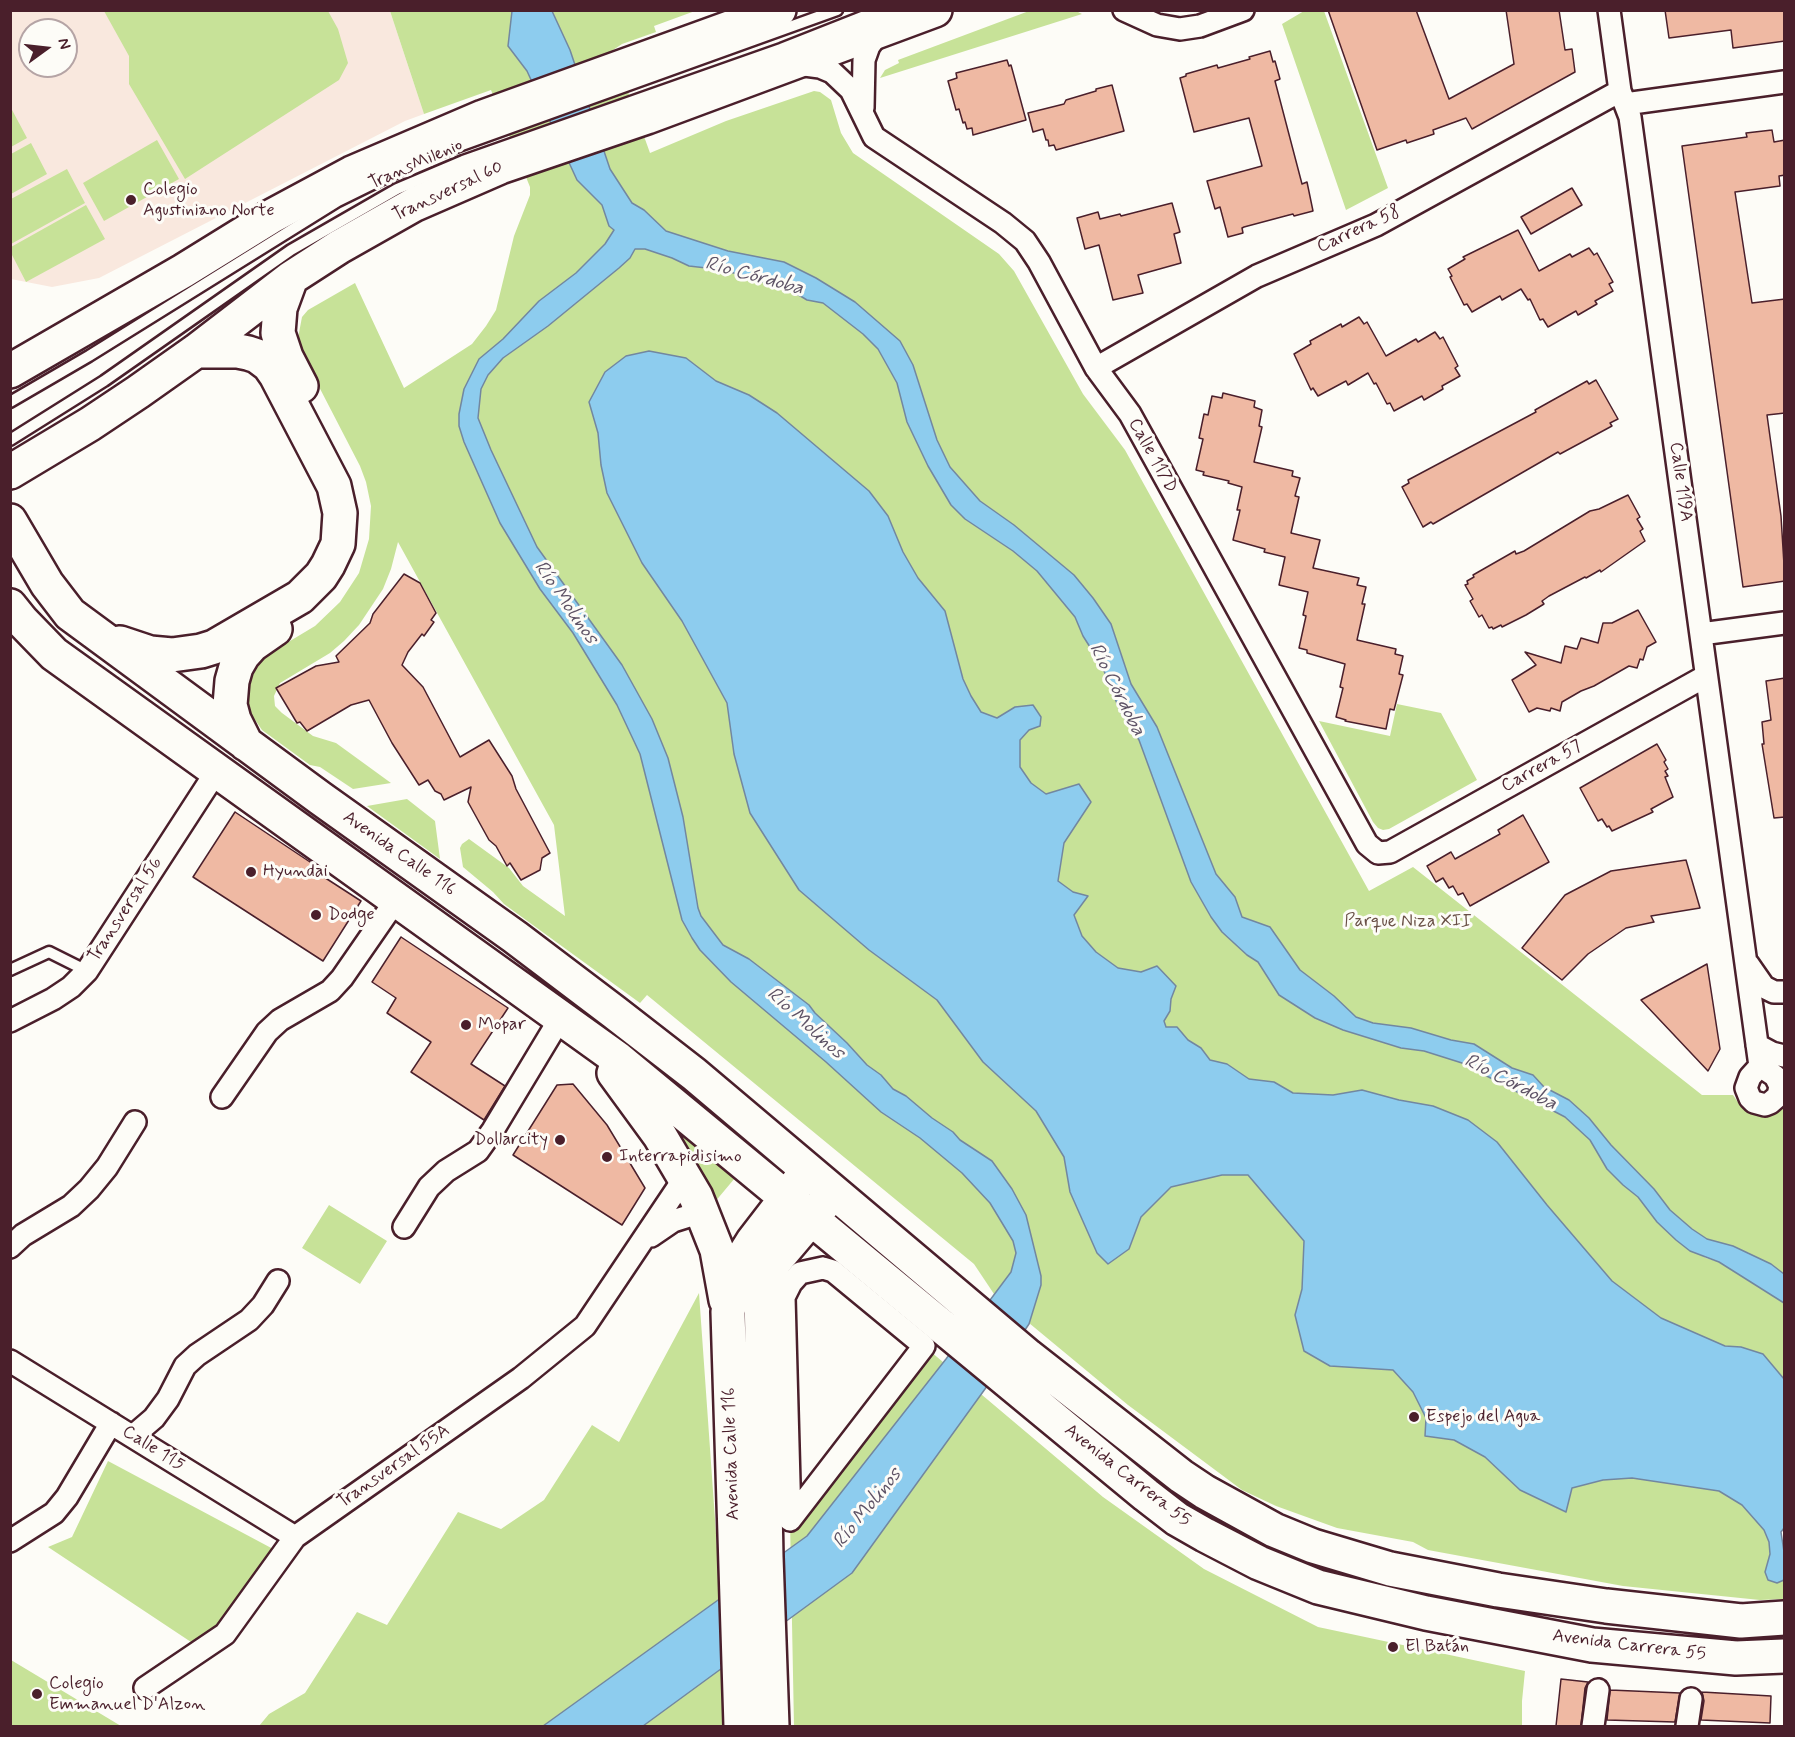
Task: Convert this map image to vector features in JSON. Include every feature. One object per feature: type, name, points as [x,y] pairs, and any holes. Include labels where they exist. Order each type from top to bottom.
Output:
[{"type":"main road","points":[[10,371],[301,199],[352,173],[632,75],[779,10]]},
{"type":"main road","name":"Transversal 60","points":[[10,472],[90,424],[196,351],[291,278],[339,247],[497,158],[644,108],[794,64],[880,21],[935,10]]},
{"type":"main road","points":[[246,744],[234,720],[230,705],[236,667],[252,645],[307,612],[322,598],[334,583],[345,560],[354,529],[352,496],[348,481],[281,345],[278,333],[280,308],[291,278]]},
{"type":"main road","points":[[10,362],[45,351]]},
{"type":"main road","points":[[95,633],[150,653],[172,655],[201,651],[225,641],[300,597],[321,576],[338,544],[340,513],[334,486],[269,365],[249,353],[196,351]]},
{"type":"main road","name":"Avenida Calle 116","points":[[10,521],[58,600],[70,614],[246,744],[515,937],[694,1074],[834,1191],[799,1208],[753,1241],[735,1275],[728,1312],[741,1726]]},
{"type":"main road","points":[[14,619],[54,654],[216,772],[561,1017],[636,1074],[799,1208]]},
{"type":"main road","points":[[561,1017],[629,1091],[685,1177],[704,1214],[717,1250],[728,1312]]},
{"type":"main road","name":"Avenida Calle 116","points":[[772,1726],[766,1557],[762,1290],[799,1208],[808,1170]]},
{"type":"main road","name":"Avenida Carrera 55","points":[[834,1191],[971,1307],[1018,1368],[1177,1519],[1259,1563],[1318,1587],[1372,1602],[1592,1645],[1736,1658],[1785,1656]]},
{"type":"main road","name":"Avenida Carrera 55","points":[[799,1208],[938,1340],[1018,1368],[1197,1487],[1247,1516],[1313,1546],[1390,1569],[1498,1590],[1698,1617],[1741,1621],[1785,1618]]},
{"type":"street","points":[[1124,10],[1157,25],[1180,29],[1200,26],[1243,10]]},
{"type":"street","name":"Calle 119A","points":[[1609,10],[1622,97],[1630,117],[1758,1056],[1772,1053],[1785,1056]]},
{"type":"street","name":"Calle 117D","points":[[864,115],[862,85],[864,60],[880,21]]},
{"type":"street","name":"Calle 117D","points":[[794,64],[820,67],[832,72],[851,90],[874,137],[1003,223],[1025,241],[1039,262],[1096,368],[1130,414],[1367,844],[1378,853]]},
{"type":"street","name":"Carrera 58","points":[[1096,368],[1257,276],[1376,225],[1622,97],[1785,82]]},
{"type":"street","points":[[1701,634],[1785,623]]},
{"type":"street","name":"Carrera 57","points":[[1378,853],[1390,852],[1706,676]]},
{"type":"street","name":"Transversal 56","points":[[10,1021],[53,999],[71,987],[87,971],[216,772]]},
{"type":"street","points":[[222,1097],[267,1032],[280,1020],[330,991],[342,978],[396,900]]},
{"type":"street","name":"Calle 119A","points":[[1744,955],[1750,969],[1764,987],[1774,992],[1785,992]]},
{"type":"street","points":[[404,1227],[429,1187],[446,1171],[478,1151],[561,1017]]},
{"type":"street","points":[[10,1246],[23,1235],[71,1206],[89,1189],[107,1167],[135,1122]]},
{"type":"street","name":"Transversal 55A","points":[[145,1688],[225,1634],[295,1537],[520,1378],[578,1332],[592,1318],[685,1177]]},
{"type":"street","name":"Transversal 55A","points":[[641,1244],[673,1221],[704,1214]]},
{"type":"street","points":[[823,1268],[833,1271],[938,1340],[889,1392],[790,1520],[783,1297],[791,1283],[800,1273],[810,1270],[823,1268]]},
{"type":"street","points":[[133,1436],[154,1418],[168,1399],[185,1366],[197,1355],[249,1320],[263,1305],[278,1281]]},
{"type":"street","name":"Calle 115","points":[[10,1361],[295,1537]]},
{"type":"street","points":[[10,1541],[54,1513],[67,1497],[111,1423]]},
{"type":"street","points":[[1598,1690],[1598,1726]]},
{"type":"street","points":[[1687,1726],[1691,1699]]},
{"type":"lane","points":[[632,75],[837,10]]},
{"type":"lane","points":[[644,108],[791,45],[880,21]]},
{"type":"lane","name":"TransMilenio","points":[[433,156],[486,126]]},
{"type":"lane","name":"TransMilenio","points":[[10,440],[104,381],[281,257],[330,227],[397,189],[463,161],[497,158]]},
{"type":"lane","name":"TransMilenio","points":[[10,402],[89,356],[338,201],[412,165]]},
{"type":"lane","points":[[10,970],[49,952],[87,971]]},
{"type":"shaded area","name":"Colegio Agustiniano Norte","points":[[10,11],[390,11],[424,114],[405,121],[99,278],[52,287],[11,279]]},
{"type":"green space","points":[[104,11],[328,11],[338,29],[348,63],[339,80],[185,179],[129,84],[129,56]]},
{"type":"green space","points":[[390,11],[512,11],[508,46],[527,71],[577,180],[602,205],[609,226],[635,249],[645,249],[689,266],[724,270],[792,291],[807,300],[824,303],[863,334],[878,349],[897,383],[907,422],[928,466],[951,505],[965,519],[1013,551],[1037,571],[1075,617],[1083,636],[1102,666],[1120,711],[1139,740],[1191,882],[1222,932],[1258,962],[1280,995],[1315,1018],[1343,1030],[1401,1048],[1424,1051],[1462,1063],[1565,1117],[1590,1140],[1607,1169],[1638,1197],[1657,1222],[1676,1240],[1706,1258],[1719,1262],[1784,1303],[1784,1379],[1741,1347],[1725,1346],[1661,1318],[1612,1281],[1497,1142],[1433,1106],[1362,1090],[1333,1095],[1293,1093],[1274,1082],[1249,1079],[1227,1064],[1210,1060],[1201,1048],[1188,1040],[1177,1027],[1166,1027],[1164,1021],[1170,1011],[1171,999],[1141,972],[1118,968],[1096,952],[1082,936],[1074,914],[1073,892],[1058,881],[1064,843],[1072,828],[1079,784],[1046,794],[1031,783],[1020,767],[1020,740],[1029,730],[1040,726],[1015,707],[997,718],[981,712],[963,679],[945,611],[918,578],[903,552],[749,395],[716,381],[686,358],[589,402],[598,433],[601,465],[642,563],[682,621],[727,703],[734,754],[869,950],[937,1000],[983,1062],[1036,1111],[1064,1157],[1070,1192],[1097,1253],[1129,1249],[1141,1217],[1171,1187],[1222,1175],[1248,1175],[1304,1241],[1302,1289],[1295,1315],[1330,1366],[1393,1370],[1413,1392],[1426,1418],[1425,1436],[1454,1440],[1485,1457],[1520,1490],[1565,1512],[1572,1488],[1603,1480],[1632,1478],[1719,1491],[1742,1505],[1764,1530],[1769,1542],[1770,1554],[1765,1572],[1768,1580],[1777,1583],[1784,1580],[1784,1599],[1760,1600],[1623,1586],[1428,1550],[1413,1542],[1337,1528],[1276,1506],[1242,1490],[1128,1405],[994,1294],[974,1264],[647,995],[640,1003],[504,904],[463,867],[460,848],[469,839],[509,868],[523,886],[565,916],[554,825],[398,542],[383,589],[359,625],[330,653],[280,683],[274,696],[275,706],[282,713],[313,736],[336,743],[391,783],[353,789],[320,767],[310,765],[262,730],[251,714],[245,697],[248,679],[253,670],[265,656],[315,626],[340,602],[359,573],[369,539],[371,506],[366,482],[301,352],[298,338],[302,317],[308,310],[355,283],[404,388],[472,344],[486,326],[496,310],[514,236],[530,195],[530,187],[491,90],[424,114]]},
{"type":"green space","name":"Parque Niza XII","points":[[552,11],[695,11],[654,26],[656,32],[622,44],[613,50],[650,153],[726,121],[814,91],[820,92],[831,100],[841,133],[853,153],[999,254],[1014,271],[1083,394],[1125,450],[1369,891],[1413,867],[1702,1095],[1733,1095],[1742,1108],[1763,1115],[1784,1103],[1784,1274],[1771,1264],[1749,1253],[1707,1239],[1692,1229],[1670,1210],[1654,1189],[1611,1145],[1589,1118],[1569,1100],[1544,1087],[1533,1075],[1512,1068],[1474,1044],[1411,1028],[1373,1023],[1356,1017],[1334,996],[1300,970],[1270,927],[1242,917],[1235,897],[1216,874],[1157,727],[1131,684],[1111,624],[1093,598],[1074,575],[1014,525],[980,501],[950,467],[937,440],[913,365],[855,302],[784,262],[728,251],[666,231],[644,210],[632,203],[610,169],[570,50]]},
{"type":"green space","points":[[1029,11],[1076,11],[1082,14],[880,78],[885,70],[899,63],[898,60]]},
{"type":"green space","points":[[1304,11],[1324,11],[1388,188],[1346,210],[1282,24]]},
{"type":"green space","points":[[11,108],[27,138],[10,147]]},
{"type":"green space","points":[[157,140],[179,179],[104,221],[83,183]]},
{"type":"green space","points":[[31,143],[47,174],[11,194],[11,154]]},
{"type":"green space","points":[[67,169],[85,203],[11,244],[11,199]]},
{"type":"green space","points":[[86,205],[105,239],[26,282],[11,253],[11,247]]},
{"type":"green space","points":[[1397,704],[1441,713],[1477,780],[1389,829],[1383,830],[1373,822],[1319,721],[1390,736]]},
{"type":"green space","points":[[407,799],[435,821],[440,859],[367,806]]},
{"type":"green space","points":[[659,1104],[740,1172],[714,1203]]},
{"type":"green space","points":[[329,1205],[387,1241],[360,1284],[302,1248]]},
{"type":"green space","points":[[699,1293],[726,1675],[722,1726],[259,1726],[269,1714],[305,1693],[357,1612],[387,1625],[458,1512],[501,1529],[544,1500],[592,1425],[619,1442]]},
{"type":"green space","points":[[924,1346],[1103,1497],[1204,1569],[1318,1627],[1525,1671],[1522,1726],[794,1726],[790,1520]]},
{"type":"green space","points":[[108,1461],[275,1550],[223,1621],[191,1642],[48,1547],[72,1537]]},
{"type":"green space","name":"Colegio Emmanuel D'Alzon","points":[[11,1660],[121,1726],[11,1726]]},
{"type":"water","points":[[512,11],[552,11],[570,50],[610,169],[632,203],[644,210],[666,231],[728,251],[784,262],[816,278],[855,302],[900,341],[913,365],[937,440],[950,467],[980,501],[1014,525],[1074,575],[1111,624],[1131,684],[1157,727],[1216,874],[1235,897],[1242,917],[1270,927],[1300,970],[1334,996],[1356,1017],[1373,1023],[1411,1028],[1474,1044],[1512,1068],[1533,1075],[1544,1087],[1569,1100],[1589,1118],[1611,1145],[1654,1189],[1670,1210],[1692,1229],[1707,1239],[1733,1246],[1771,1264],[1784,1274],[1784,1303],[1719,1262],[1690,1251],[1676,1240],[1657,1222],[1638,1197],[1607,1169],[1590,1140],[1565,1117],[1462,1063],[1424,1051],[1401,1048],[1343,1030],[1315,1018],[1279,995],[1258,962],[1222,932],[1191,882],[1139,740],[1120,711],[1102,666],[1083,636],[1075,617],[1037,571],[1013,551],[965,519],[951,505],[928,466],[907,422],[897,383],[878,349],[863,334],[823,303],[807,300],[792,291],[724,270],[689,266],[645,249],[635,249],[630,258],[619,268],[548,326],[503,358],[488,375],[481,389],[478,418],[537,547],[622,665],[652,719],[668,758],[683,817],[701,916],[723,945],[749,959],[809,1005],[893,1089],[906,1096],[960,1140],[992,1161],[1012,1189],[1026,1215],[1041,1276],[1041,1285],[1029,1324],[852,1573],[643,1726],[543,1726],[807,1536],[1011,1272],[1016,1253],[1013,1241],[990,1203],[962,1173],[920,1138],[881,1112],[731,982],[700,950],[682,920],[640,754],[617,705],[573,633],[540,589],[500,523],[464,442],[459,426],[459,414],[464,389],[479,359],[503,339],[539,301],[576,273],[605,244],[614,230],[609,226],[602,205],[577,180],[527,71],[508,46]]},
{"type":"water","points":[[649,351],[686,358],[716,381],[749,395],[777,413],[869,491],[888,516],[903,552],[918,578],[945,611],[963,679],[981,712],[997,718],[1015,707],[1033,705],[1041,717],[1040,726],[1029,730],[1020,740],[1020,767],[1031,783],[1046,794],[1079,784],[1091,802],[1064,843],[1058,881],[1073,892],[1088,896],[1074,915],[1082,936],[1096,952],[1118,968],[1141,972],[1157,966],[1176,986],[1171,999],[1170,1011],[1164,1021],[1166,1027],[1177,1027],[1188,1040],[1201,1048],[1210,1060],[1227,1064],[1249,1079],[1274,1082],[1293,1093],[1333,1095],[1362,1090],[1433,1106],[1468,1120],[1497,1142],[1612,1281],[1661,1318],[1725,1346],[1741,1347],[1763,1354],[1784,1379],[1784,1528],[1781,1532],[1784,1580],[1777,1583],[1768,1580],[1765,1572],[1770,1554],[1769,1542],[1764,1530],[1742,1505],[1719,1491],[1632,1478],[1603,1480],[1572,1488],[1566,1512],[1520,1490],[1485,1457],[1454,1440],[1425,1436],[1426,1418],[1413,1392],[1393,1370],[1330,1366],[1304,1351],[1295,1315],[1302,1289],[1304,1241],[1248,1175],[1222,1175],[1171,1187],[1141,1217],[1129,1249],[1108,1264],[1097,1253],[1070,1192],[1064,1157],[1036,1111],[983,1062],[937,1000],[869,950],[799,890],[750,813],[734,754],[727,703],[682,621],[642,563],[607,493],[598,433],[589,402],[605,372],[626,356]]},
{"type":"building","points":[[1328,10],[1416,10],[1449,99],[1514,64],[1506,10],[1559,10],[1565,50],[1572,49],[1575,72],[1472,129],[1466,118],[1433,130],[1434,134],[1377,150]]},
{"type":"building","points":[[1665,10],[1785,10],[1785,41],[1733,48],[1731,30],[1669,38]]},
{"type":"building","points":[[1270,51],[1280,79],[1275,81],[1302,184],[1307,182],[1313,211],[1244,227],[1242,228],[1243,233],[1228,237],[1220,207],[1215,209],[1207,181],[1262,166],[1249,118],[1194,132],[1180,78],[1186,74],[1217,65],[1218,68]]},
{"type":"building","points":[[1007,60],[1009,66],[1011,65],[1026,120],[973,135],[972,128],[967,129],[959,109],[956,110],[948,81],[957,78],[956,73]]},
{"type":"building","points":[[1112,85],[1124,131],[1056,150],[1054,145],[1049,146],[1043,129],[1033,132],[1028,113],[1064,104],[1066,100]]},
{"type":"building","points":[[1772,130],[1774,142],[1785,140],[1785,175],[1779,176],[1780,186],[1735,192],[1752,303],[1785,299],[1785,413],[1767,415],[1781,516],[1785,581],[1743,587],[1682,146],[1747,137],[1746,133]]},
{"type":"building","points":[[1572,188],[1582,205],[1531,234],[1521,217]]},
{"type":"building","points":[[1172,203],[1180,232],[1174,234],[1181,263],[1138,275],[1143,293],[1113,300],[1099,245],[1085,249],[1077,218],[1098,212],[1100,219],[1120,214],[1121,216]]},
{"type":"building","points":[[1518,230],[1539,271],[1570,254],[1572,257],[1589,248],[1594,255],[1597,253],[1613,282],[1609,284],[1613,291],[1595,301],[1597,304],[1578,315],[1576,311],[1548,327],[1543,319],[1540,320],[1530,299],[1528,300],[1521,289],[1502,300],[1500,296],[1472,312],[1467,304],[1464,305],[1448,269],[1465,259],[1463,257]]},
{"type":"building","points":[[1359,317],[1364,324],[1367,322],[1386,356],[1416,339],[1418,342],[1435,332],[1440,339],[1443,337],[1458,366],[1455,368],[1460,376],[1424,400],[1422,396],[1394,411],[1390,403],[1387,404],[1368,373],[1348,385],[1346,381],[1318,396],[1313,388],[1311,390],[1294,354],[1311,344],[1310,341]]},
{"type":"building","points":[[1596,380],[1618,419],[1610,423],[1612,426],[1560,454],[1558,452],[1433,524],[1431,522],[1423,527],[1402,487],[1409,483],[1408,480],[1536,412],[1535,410],[1587,381],[1589,384]]},
{"type":"building","points":[[1223,393],[1255,401],[1254,407],[1262,410],[1259,426],[1262,427],[1254,462],[1293,471],[1292,476],[1300,478],[1295,496],[1299,497],[1291,533],[1320,540],[1313,568],[1359,578],[1357,585],[1366,587],[1362,604],[1365,604],[1357,640],[1396,649],[1395,654],[1403,656],[1399,674],[1403,675],[1394,710],[1390,709],[1386,729],[1336,717],[1343,688],[1340,687],[1345,664],[1307,653],[1307,650],[1299,648],[1306,616],[1303,615],[1308,592],[1279,585],[1285,557],[1233,540],[1240,510],[1237,510],[1242,487],[1228,483],[1229,481],[1203,475],[1204,472],[1196,470],[1203,439],[1199,438],[1204,414],[1208,415],[1212,396],[1222,398]]},
{"type":"building","points":[[1628,495],[1640,517],[1637,519],[1643,529],[1640,531],[1645,541],[1601,572],[1600,570],[1549,596],[1542,601],[1544,604],[1502,627],[1501,625],[1493,629],[1489,628],[1482,615],[1479,617],[1470,601],[1473,599],[1465,585],[1474,577],[1473,575],[1515,551],[1516,554],[1524,551],[1590,511]]},
{"type":"building","points":[[404,574],[420,583],[436,613],[431,620],[434,622],[408,652],[402,665],[423,687],[460,757],[489,740],[512,776],[516,789],[550,853],[542,858],[540,870],[521,880],[510,863],[507,866],[496,846],[489,840],[468,802],[471,787],[444,800],[428,780],[419,785],[392,743],[369,700],[351,705],[307,731],[300,722],[297,723],[276,688],[316,666],[339,662],[336,656],[370,623],[373,614]]},
{"type":"building","points":[[1638,610],[1656,642],[1647,647],[1643,660],[1640,659],[1637,668],[1629,666],[1581,691],[1562,702],[1560,711],[1551,708],[1550,711],[1537,708],[1529,712],[1512,680],[1536,665],[1525,652],[1561,663],[1565,646],[1577,649],[1581,638],[1598,643],[1603,623],[1612,623]]},
{"type":"building","points":[[1785,678],[1785,817],[1774,818],[1762,744],[1764,744],[1762,722],[1771,720],[1766,681]]},
{"type":"building","points":[[1657,744],[1666,760],[1664,762],[1668,769],[1665,771],[1668,776],[1665,777],[1673,797],[1651,809],[1653,812],[1612,831],[1602,819],[1598,821],[1580,788]]},
{"type":"building","name":"Hyundai","points":[[235,812],[313,864],[310,868],[361,901],[323,961],[193,877]]},
{"type":"building","points":[[1523,815],[1549,862],[1470,906],[1463,893],[1458,895],[1453,886],[1449,888],[1443,878],[1436,882],[1427,866],[1451,852],[1455,859],[1500,834],[1498,830]]},
{"type":"building","points":[[1686,860],[1700,908],[1651,916],[1654,922],[1626,928],[1588,954],[1562,980],[1522,948],[1565,895],[1611,871]]},
{"type":"building","name":"Mopar","points":[[401,937],[508,1008],[471,1064],[505,1086],[484,1120],[411,1072],[431,1042],[387,1013],[396,998],[372,982]]},
{"type":"building","points":[[1707,964],[1720,1049],[1708,1071],[1641,1000]]},
{"type":"building","points":[[573,1084],[607,1125],[645,1188],[622,1225],[513,1155],[557,1085]]},
{"type":"building","points":[[1561,1679],[1588,1682],[1585,1688],[1581,1726],[1556,1726]]},
{"type":"building","points":[[1610,1690],[1680,1693],[1675,1722],[1607,1720]]},
{"type":"building","points":[[1702,1692],[1771,1696],[1770,1723],[1701,1720],[1704,1701]]},
{"type":"place","name":"Colegio Agustiniano Norte","points":[[131,200]]},
{"type":"place","name":"Hyundai","points":[[251,872]]},
{"type":"place","name":"Dodge","points":[[316,915]]},
{"type":"place","name":"Mopar","points":[[466,1025]]},
{"type":"place","name":"Dollarcity","points":[[560,1140]]},
{"type":"place","name":"Interrapidisimo","points":[[607,1157]]},
{"type":"place","name":"Espejo del Agua","points":[[1414,1417]]},
{"type":"place","name":"El Batán","points":[[1393,1647]]},
{"type":"place","name":"Colegio Emmanuel D'Alzon","points":[[37,1694]]},
{"type":"water label","name":"Río Córdoba","points":[[754,277]]},
{"type":"water label","name":"Río Molinos","points":[[565,603]]},
{"type":"water label","name":"Río Córdoba","points":[[1116,690]]},
{"type":"water label","name":"Río Molinos","points":[[805,1024]]},
{"type":"water label","name":"Río Córdoba","points":[[1510,1083]]},
{"type":"water label","name":"Río Molinos","points":[[868,1509]]}]
